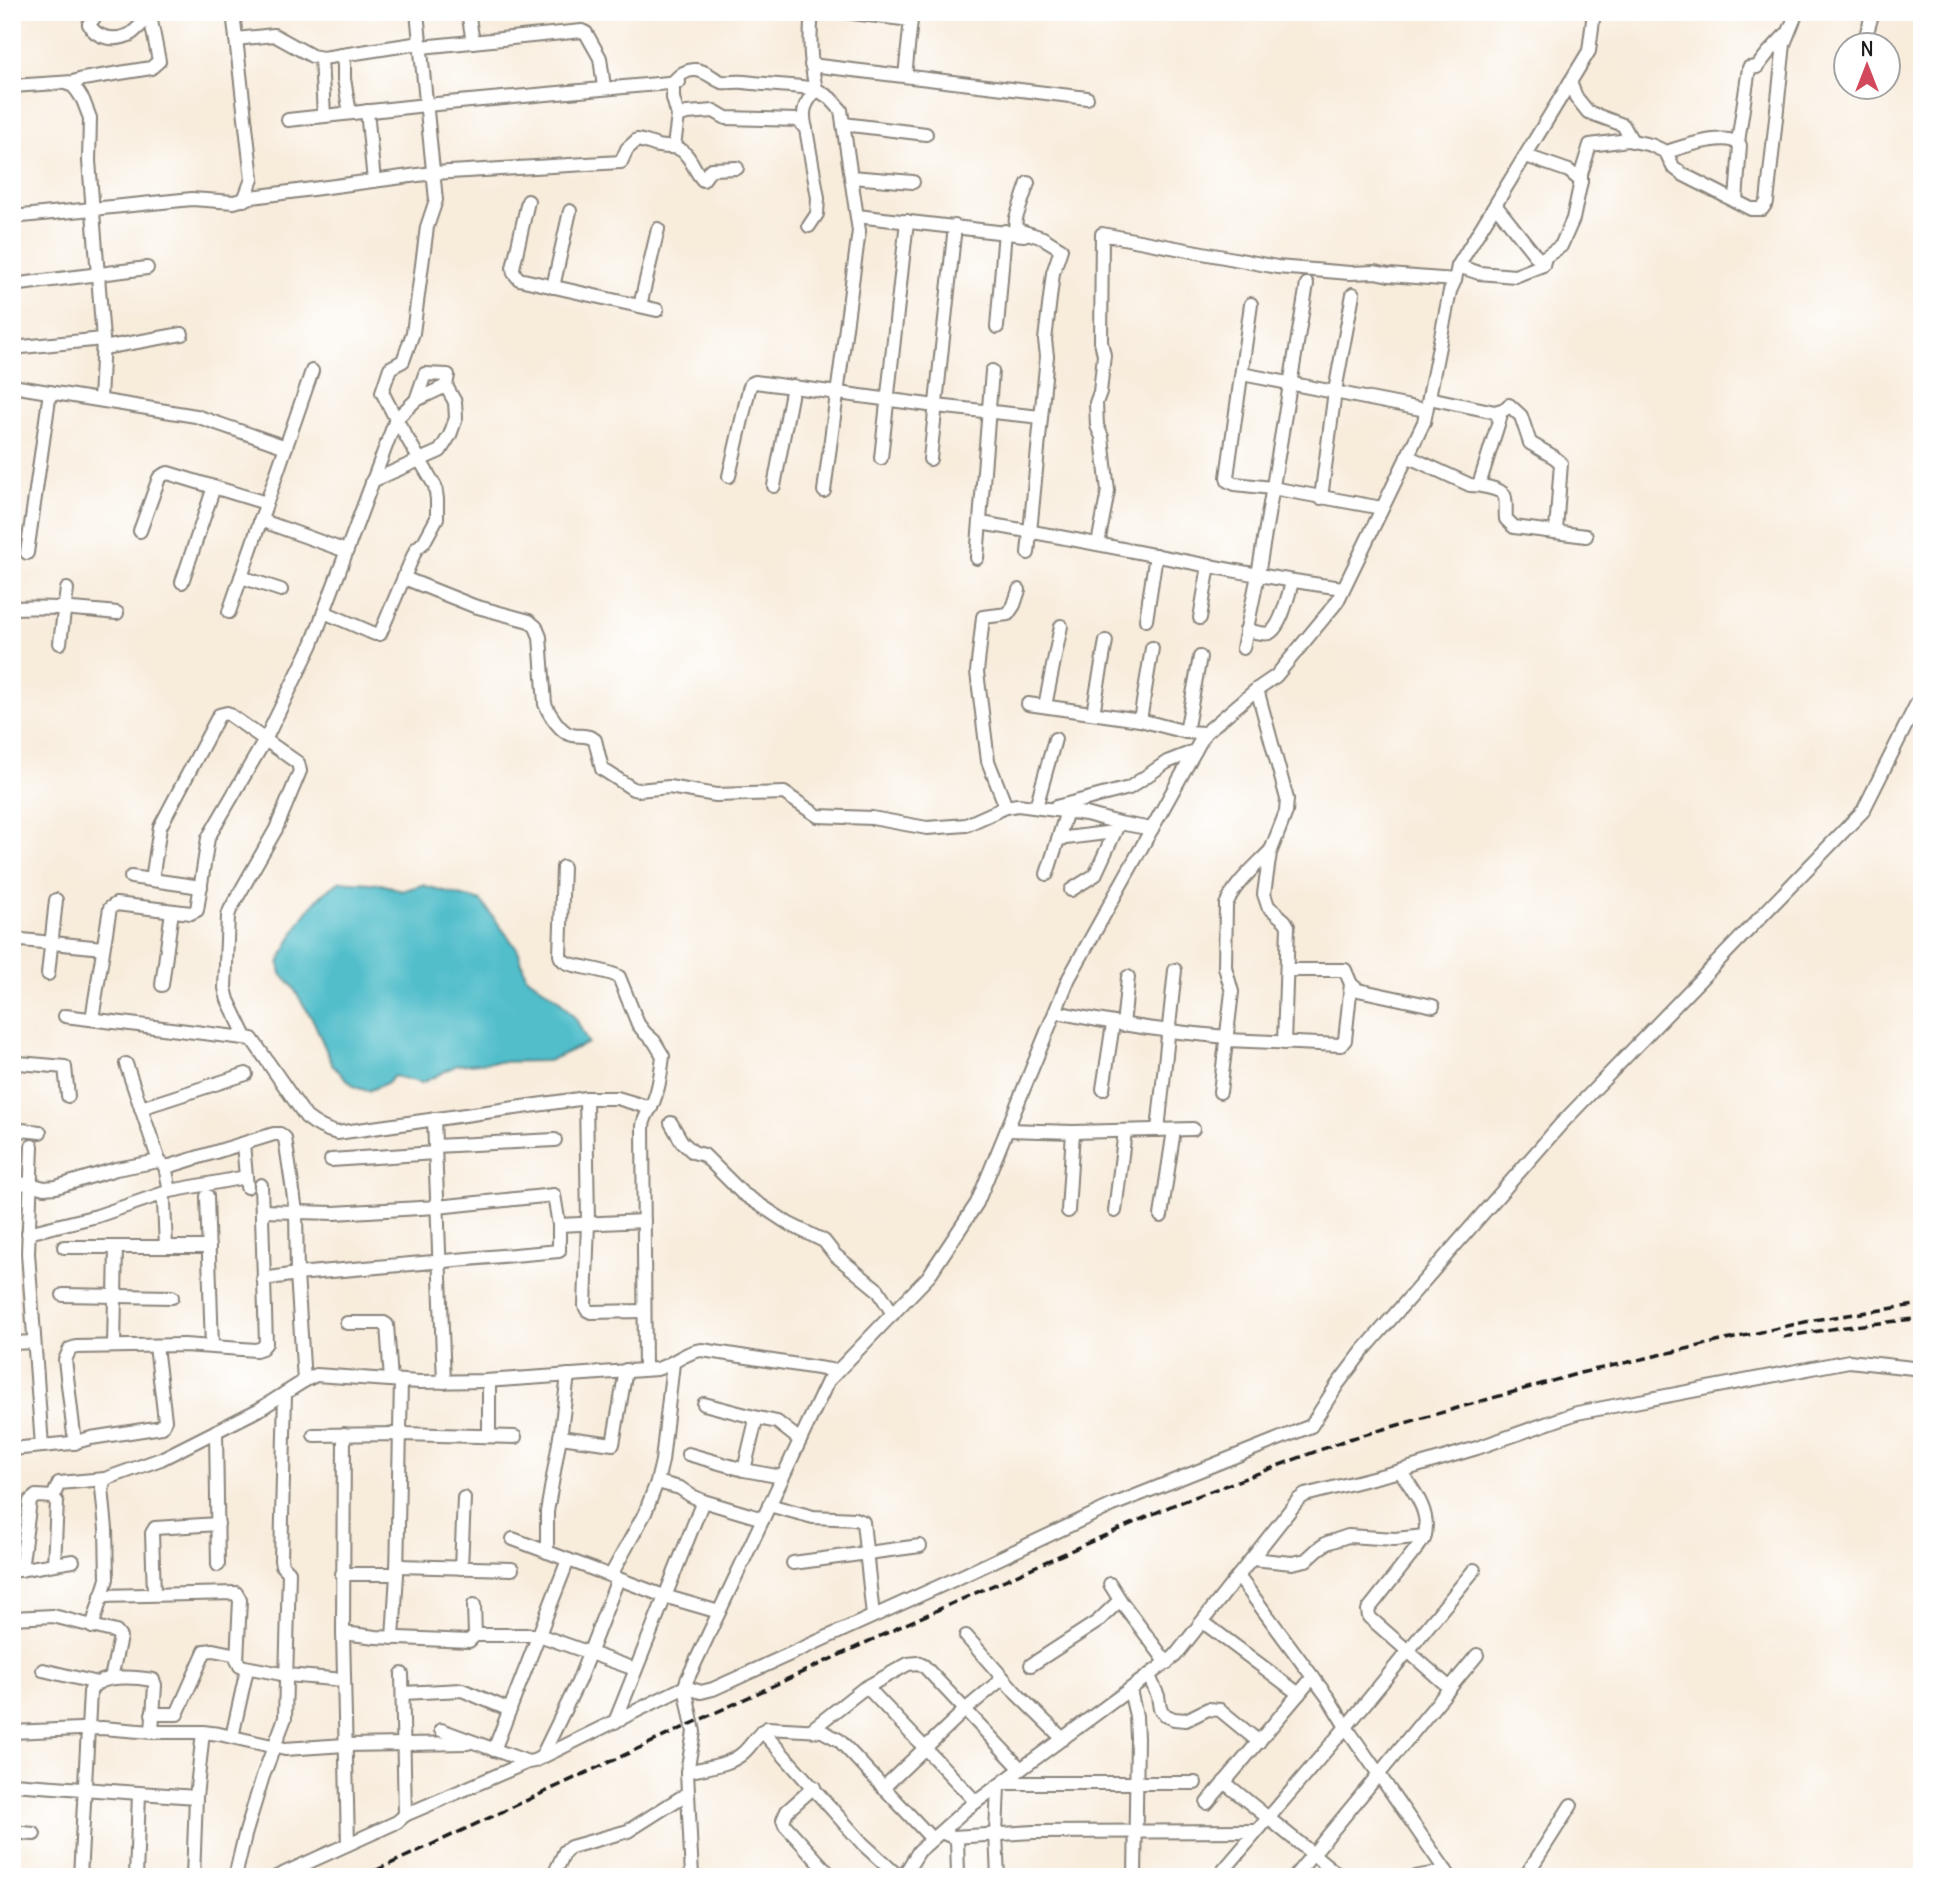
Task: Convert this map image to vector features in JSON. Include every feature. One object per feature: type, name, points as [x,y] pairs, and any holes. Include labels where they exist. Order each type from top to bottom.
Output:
[{"type":"street","points":[[99,12],[89,24],[90,28],[108,39],[130,34],[154,14]]},
{"type":"street","points":[[233,12],[252,180],[244,200]]},
{"type":"street","points":[[324,612],[380,634],[415,549],[424,542],[437,518],[435,486],[382,392],[390,368],[403,361],[413,333],[427,227],[436,200],[417,12]]},
{"type":"street","points":[[468,12],[473,41]]},
{"type":"street","points":[[809,226],[817,214],[818,198],[803,116],[806,102],[816,89],[811,65],[812,12]]},
{"type":"street","points":[[844,12],[890,15],[911,20],[905,76]]},
{"type":"street","points":[[692,1877],[687,1772],[694,1732],[685,1687],[828,1381],[928,1277],[977,1203],[1069,978],[1205,733],[1276,676],[1337,602],[1424,422],[1450,290],[1458,266],[1589,51],[1594,12]]},
{"type":"street","points":[[1666,152],[1673,167],[1684,175],[1751,209],[1762,209],[1767,202],[1784,44],[1797,12]]},
{"type":"street","points":[[1867,32],[1873,12]]},
{"type":"street","points":[[12,86],[65,83],[156,65],[159,61],[154,14]]},
{"type":"street","points":[[236,39],[274,35],[312,56],[321,58],[421,45],[582,30],[599,56],[604,87]]},
{"type":"street","points":[[1736,201],[1740,145],[1738,142],[1749,68],[1757,67],[1788,32]]},
{"type":"street","points":[[341,55],[350,113]]},
{"type":"street","points":[[321,58],[324,116]]},
{"type":"street","points":[[811,65],[1087,98]]},
{"type":"street","points":[[674,146],[678,116],[673,99],[676,82],[681,73],[695,69],[708,73],[721,82],[816,89],[830,98],[841,110],[859,238],[824,491]]},
{"type":"street","points":[[288,120],[676,82]]},
{"type":"street","points":[[1570,82],[1576,97],[1588,112],[1623,125],[1632,141]]},
{"type":"street","points":[[65,83],[78,92],[90,118],[89,161],[103,344],[100,400]]},
{"type":"street","points":[[367,111],[374,181]]},
{"type":"street","points":[[678,116],[714,111],[726,118],[798,120],[806,128]]},
{"type":"street","points":[[843,124],[926,134]]},
{"type":"street","points":[[1543,265],[1545,257],[1561,246],[1573,219],[1581,174],[1590,145],[1628,140],[1651,145],[1666,152],[1726,138],[1738,142]]},
{"type":"street","points":[[12,217],[192,199],[233,202],[433,173],[621,162],[627,149],[637,140],[650,141],[659,146],[674,146],[688,156],[696,173],[703,180],[711,169],[737,168]]},
{"type":"street","points":[[1526,156],[1569,171],[1581,181]]},
{"type":"street","points":[[851,177],[914,182]]},
{"type":"street","points":[[1028,183],[1015,229],[1042,238],[1061,249],[1053,273],[1045,340],[1047,356],[1028,553]]},
{"type":"street","points":[[528,201],[514,273],[519,279],[657,310]]},
{"type":"street","points":[[1496,206],[1543,265]]},
{"type":"street","points":[[553,286],[570,211]]},
{"type":"street","points":[[857,216],[1005,231],[1042,238]]},
{"type":"street","points":[[881,458],[908,221]]},
{"type":"street","points":[[930,458],[955,226]]},
{"type":"street","points":[[640,306],[658,229]]},
{"type":"street","points":[[997,327],[1005,231]]},
{"type":"street","points":[[1098,544],[1108,491],[1102,437],[1097,426],[1096,402],[1100,392],[1104,355],[1101,342],[1102,234],[1277,267],[1350,273],[1375,272],[1455,280]]},
{"type":"street","points":[[1458,266],[1479,273],[1515,276],[1543,265]]},
{"type":"street","points":[[12,285],[147,268]]},
{"type":"street","points":[[1243,648],[1258,575],[1307,284]]},
{"type":"street","points":[[1321,498],[1335,391],[1353,294]]},
{"type":"street","points":[[1251,304],[1228,481],[1382,508]]},
{"type":"street","points":[[12,348],[103,344],[182,334]]},
{"type":"street","points":[[229,612],[312,371]]},
{"type":"street","points":[[977,558],[992,371]]},
{"type":"street","points":[[372,481],[440,451],[450,435],[456,418],[455,402],[446,386],[448,375],[425,373],[416,400]]},
{"type":"street","points":[[1242,373],[1335,391],[1428,404],[1495,412],[1505,409]]},
{"type":"street","points":[[729,476],[751,384],[760,382],[1041,417]]},
{"type":"street","points":[[12,386],[205,418],[286,447]]},
{"type":"street","points":[[92,1019],[108,912],[112,905],[194,912],[198,906],[208,838],[265,740],[312,644],[396,419],[416,400],[446,386]]},
{"type":"street","points":[[774,486],[793,386]]},
{"type":"street","points":[[27,553],[50,392]]},
{"type":"street","points":[[1479,485],[1500,418],[1497,415],[1509,405],[1521,416],[1530,443],[1561,463],[1556,531]]},
{"type":"street","points":[[1407,456],[1470,485],[1501,491],[1505,496],[1506,519],[1510,525],[1586,536]]},
{"type":"street","points":[[140,531],[159,478],[163,475],[172,474],[266,503]]},
{"type":"street","points":[[182,582],[214,487]]},
{"type":"street","points":[[260,520],[346,551]]},
{"type":"street","points":[[980,523],[1292,582],[1343,588]]},
{"type":"street","points":[[1146,620],[1156,555]]},
{"type":"street","points":[[1200,618],[1209,565]]},
{"type":"street","points":[[241,577],[281,590]]},
{"type":"street","points":[[404,578],[474,606],[529,621],[536,627],[540,637],[545,704],[548,711],[566,733],[585,735],[595,740],[602,769],[633,789],[669,788],[716,795],[784,793],[818,816],[872,818],[927,828],[966,825],[1006,807],[1018,805],[1094,815],[1117,827]]},
{"type":"street","points":[[1246,630],[1265,633],[1273,630],[1284,609],[1292,582]]},
{"type":"street","points":[[60,643],[66,589]]},
{"type":"street","points":[[1006,807],[987,754],[977,661],[983,617],[1007,614],[1014,605],[1019,590]]},
{"type":"street","points":[[12,608],[64,607],[117,614]]},
{"type":"street","points":[[1045,706],[1061,626]]},
{"type":"street","points":[[1093,713],[1106,641]]},
{"type":"street","points":[[1140,720],[1152,648]]},
{"type":"street","points":[[1185,732],[1200,657]]},
{"type":"street","points":[[1257,689],[1287,799],[1286,812],[1270,850],[1264,894],[1268,906],[1288,926],[1284,1043]]},
{"type":"street","points":[[276,1877],[397,1822],[405,1815],[542,1756],[685,1687],[701,1692],[713,1689],[1113,1505],[1311,1426],[1362,1352],[1561,1124],[1863,811],[1922,693]]},
{"type":"street","points":[[1028,704],[1140,720],[1185,732],[1205,733]]},
{"type":"street","points":[[152,880],[160,827],[219,715],[227,713],[298,763],[300,771],[276,829],[228,916],[225,988],[246,1037]]},
{"type":"street","points":[[1043,808],[1055,739]]},
{"type":"street","points":[[1043,808],[1129,789],[1167,762],[1195,751]]},
{"type":"street","points":[[1047,874],[1067,811]]},
{"type":"street","points":[[1058,839],[1117,827],[1152,829]]},
{"type":"street","points":[[1070,890],[1095,875],[1117,827]]},
{"type":"street","points":[[1220,1092],[1232,992],[1225,967],[1226,905],[1243,880],[1270,850]]},
{"type":"street","points":[[563,867],[562,960],[619,977],[638,1024],[654,1041],[663,1056],[657,1092],[643,1126],[645,1369]]},
{"type":"street","points":[[131,877],[201,887]]},
{"type":"street","points":[[48,974],[56,900]]},
{"type":"street","points":[[162,985],[172,911]]},
{"type":"street","points":[[12,939],[103,948]]},
{"type":"street","points":[[1158,1130],[1175,970]]},
{"type":"street","points":[[1056,1012],[1169,1032],[1284,1043],[1341,1045],[1345,1040],[1351,984],[1348,974],[1342,970],[1287,970]]},
{"type":"street","points":[[1103,1089],[1128,977]]},
{"type":"street","points":[[1351,984],[1358,990],[1433,1006]]},
{"type":"street","points":[[65,1016],[246,1037],[256,1043],[306,1117],[325,1130],[337,1133],[586,1098],[617,1098],[651,1108]]},
{"type":"street","points":[[12,1072],[14,1066],[19,1063],[65,1067],[68,1096]]},
{"type":"street","points":[[126,1064],[162,1164],[167,1196],[166,1247]]},
{"type":"street","points":[[141,1108],[246,1074]]},
{"type":"street","points":[[586,1098],[588,1223],[585,1306],[591,1312],[644,1311]]},
{"type":"street","points":[[434,1119],[443,1382]]},
{"type":"street","points":[[671,1123],[682,1142],[693,1152],[704,1155],[742,1193],[789,1224],[824,1241],[844,1263],[878,1290],[893,1314]]},
{"type":"street","points":[[12,1129],[40,1132]]},
{"type":"street","points":[[1007,1130],[1073,1132],[1193,1129]]},
{"type":"street","points":[[1161,1216],[1174,1130]]},
{"type":"street","points":[[1115,1212],[1125,1131]]},
{"type":"street","points":[[1068,1211],[1073,1132]]},
{"type":"street","points":[[12,1183],[56,1187],[116,1169],[162,1164],[170,1166],[280,1134],[285,1138],[296,1211],[304,1381]]},
{"type":"street","points":[[331,1160],[555,1140]]},
{"type":"street","points":[[28,1233],[167,1196],[247,1182],[243,1144]]},
{"type":"street","points":[[32,1146],[27,1253],[42,1446]]},
{"type":"street","points":[[75,1443],[65,1360],[70,1349],[156,1346],[256,1350],[266,1343],[261,1185]]},
{"type":"street","points":[[261,1211],[334,1213],[437,1207],[554,1195],[559,1225],[559,1251],[263,1279]]},
{"type":"street","points":[[207,1196],[212,1347]]},
{"type":"street","points":[[559,1225],[644,1221]]},
{"type":"street","points":[[64,1247],[209,1247]]},
{"type":"street","points":[[114,1346],[116,1247]]},
{"type":"street","points":[[64,1295],[172,1297]]},
{"type":"street","points":[[347,1322],[387,1325],[396,1380],[401,1434],[393,1638]]},
{"type":"street","points":[[12,1343],[34,1342]]},
{"type":"street","points":[[12,1449],[75,1443],[162,1427],[166,1420],[156,1346]]},
{"type":"street","points":[[54,1564],[57,1506],[53,1492],[59,1483],[105,1479],[161,1459],[260,1409],[316,1376],[443,1382],[489,1381],[657,1369],[696,1350],[837,1371]]},
{"type":"street","points":[[762,1731],[863,1844],[901,1877],[919,1851],[976,1802],[1175,1657],[1298,1500],[1305,1495],[1477,1448],[1577,1413],[1849,1361],[1922,1369]]},
{"type":"street","points":[[542,1756],[578,1682],[615,1577],[657,1482],[662,1461],[673,1363]]},
{"type":"street","points":[[560,1437],[613,1444],[626,1370]]},
{"type":"street","points":[[547,1552],[547,1512],[568,1375]]},
{"type":"street","points":[[489,1381],[489,1436]]},
{"type":"street","points":[[235,1877],[245,1835],[285,1718],[289,1572],[281,1560],[285,1393]]},
{"type":"street","points":[[704,1404],[777,1422],[800,1440]]},
{"type":"street","points":[[744,1470],[755,1424],[754,1417]]},
{"type":"street","points":[[216,1431],[218,1565]]},
{"type":"street","points":[[344,1434],[342,1574],[348,1844]]},
{"type":"street","points":[[314,1435],[515,1437]]},
{"type":"street","points":[[688,1454],[782,1478]]},
{"type":"street","points":[[1400,1471],[1423,1509],[1426,1520],[1425,1536],[1368,1610],[1369,1617],[1450,1688]]},
{"type":"street","points":[[92,1627],[107,1578],[102,1488],[105,1479]]},
{"type":"street","points":[[657,1482],[680,1488],[703,1501],[762,1519]]},
{"type":"street","points":[[53,1497],[36,1496],[30,1500],[15,1573],[73,1561]]},
{"type":"street","points":[[461,1568],[464,1498]]},
{"type":"street","points":[[615,1722],[703,1501]]},
{"type":"street","points":[[769,1505],[813,1517],[855,1519],[863,1522],[873,1616]]},
{"type":"street","points":[[153,1594],[152,1533],[155,1528],[218,1524]]},
{"type":"street","points":[[1252,1559],[1292,1563],[1306,1560],[1327,1543],[1348,1536],[1395,1539],[1425,1536]]},
{"type":"street","points":[[513,1539],[664,1595],[719,1612]]},
{"type":"street","points":[[793,1563],[920,1546]]},
{"type":"street","points":[[494,1750],[568,1560]]},
{"type":"street","points":[[342,1574],[461,1568],[512,1569]]},
{"type":"street","points":[[1218,1877],[1346,1727],[1474,1570]]},
{"type":"street","points":[[1238,1576],[1329,1699],[1448,1874],[1415,1877]]},
{"type":"street","points":[[1110,1584],[1167,1662]]},
{"type":"street","points":[[101,1596],[236,1592],[240,1600],[237,1664],[287,1675],[344,1680]]},
{"type":"street","points":[[1031,1665],[1097,1622],[1120,1600]]},
{"type":"street","points":[[474,1605],[475,1635]]},
{"type":"street","points":[[12,1618],[53,1616],[116,1632],[120,1637],[111,1678]]},
{"type":"street","points":[[1203,1622],[1299,1694]]},
{"type":"street","points":[[343,1633],[465,1642],[475,1635],[539,1635],[635,1669]]},
{"type":"street","points":[[966,1636],[1063,1740]]},
{"type":"street","points":[[152,1714],[177,1714],[205,1651],[237,1655]]},
{"type":"street","points":[[1294,1877],[1477,1655]]},
{"type":"street","points":[[811,1730],[867,1687],[908,1664],[918,1662],[1021,1769]]},
{"type":"street","points":[[232,1737],[247,1668]]},
{"type":"street","points":[[43,1670],[97,1683]]},
{"type":"street","points":[[402,1674],[405,1815]]},
{"type":"street","points":[[1149,1676],[1156,1690],[1160,1709],[1165,1715],[1186,1720],[1208,1709],[1220,1710],[1259,1742]]},
{"type":"street","points":[[1207,1803],[1313,1677]]},
{"type":"street","points":[[80,1877],[92,1687],[111,1678],[150,1679],[155,1682],[152,1732]]},
{"type":"street","points":[[883,1788],[1003,1678]]},
{"type":"street","points":[[867,1687],[976,1802]]},
{"type":"street","points":[[402,1693],[461,1690],[510,1710]]},
{"type":"street","points":[[1130,1690],[1136,1716],[1135,1877]]},
{"type":"street","points":[[687,1772],[736,1759],[762,1731],[772,1727],[822,1731],[839,1740],[883,1788],[937,1835],[957,1837],[1135,1831],[1256,1831]]},
{"type":"street","points":[[12,1732],[102,1728],[203,1732],[285,1749],[404,1743],[474,1743]]},
{"type":"street","points":[[441,1730],[528,1762]]},
{"type":"street","points":[[193,1877],[196,1797],[203,1732]]},
{"type":"street","points":[[1224,1782],[1341,1877]]},
{"type":"street","points":[[1001,1784],[1195,1783]]},
{"type":"street","points":[[12,1784],[196,1797]]},
{"type":"street","points":[[998,1877],[996,1834],[1001,1784]]},
{"type":"street","points":[[814,1787],[787,1811],[783,1820],[832,1877]]},
{"type":"street","points":[[136,1877],[139,1793]]},
{"type":"street","points":[[553,1877],[565,1851],[571,1847],[628,1831],[688,1793]]},
{"type":"street","points":[[1525,1877],[1571,1805]]},
{"type":"street","points":[[12,1832],[34,1834]]},
{"type":"street","points":[[957,1837],[958,1877]]},
{"type":"water","points":[[341,881],[378,884],[401,891],[422,885],[481,901],[518,950],[526,976],[558,999],[576,1019],[588,1043],[548,1061],[457,1065],[422,1083],[394,1076],[387,1083],[368,1091],[355,1087],[333,1066],[314,1022],[291,984],[281,974],[279,963],[311,906]]},
{"type":"railway","points":[[362,1877],[906,1624],[1171,1506],[1349,1439],[1580,1373],[1814,1320],[1922,1304]]},
{"type":"railway","points":[[1783,1337],[1922,1318]]}]
